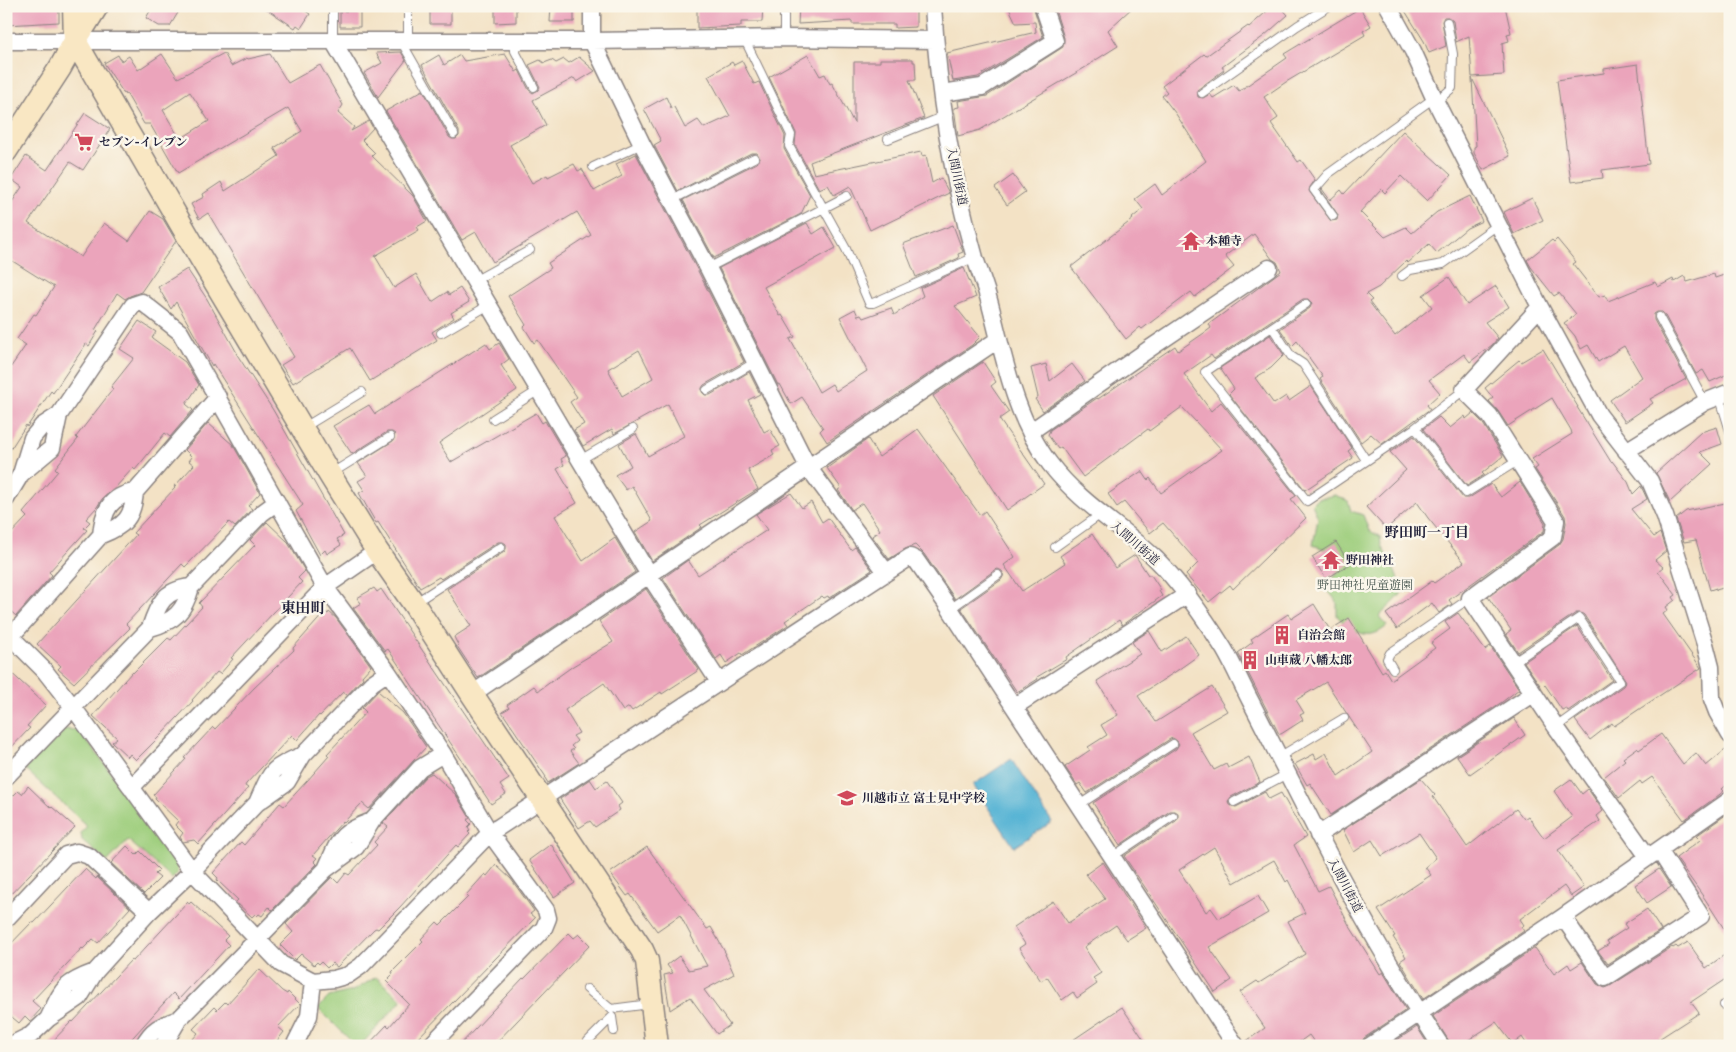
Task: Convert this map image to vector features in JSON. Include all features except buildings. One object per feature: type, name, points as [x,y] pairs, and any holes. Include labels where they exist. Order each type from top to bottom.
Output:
[{"type":"street","points":[[74,6],[74,42],[330,475],[378,551],[642,950],[647,961],[657,1046]]},
{"type":"street","points":[[6,151],[98,6]]},
{"type":"street","points":[[592,6],[592,41],[642,144],[708,268],[754,363],[808,467],[886,572]]},
{"type":"street","name":"入間川街道","points":[[933,6],[935,40],[945,116],[958,186],[975,257],[1012,386],[1030,432],[1061,478],[1155,559],[1188,594],[1226,652],[1318,835],[1362,916],[1440,1046]]},
{"type":"street","points":[[942,93],[982,88],[1055,41],[1043,6]]},
{"type":"street","points":[[1388,6],[1413,51],[1435,100],[1540,307],[1599,415],[1650,481],[1665,516],[1711,667],[1712,699],[1730,735]]},
{"type":"street","points":[[6,41],[592,41],[744,38],[935,40]]},
{"type":"street","points":[[333,41],[649,575],[719,682]]},
{"type":"street","points":[[1030,432],[1269,268]]},
{"type":"street","points":[[6,498],[21,474],[52,448],[59,415],[133,305],[142,302],[180,332],[325,586],[388,672],[443,754],[490,833],[546,910],[548,918],[544,928],[430,1046]]},
{"type":"street","points":[[1540,307],[1464,390],[1490,416],[1519,460],[1556,521],[1553,536],[1470,598],[1556,727],[1701,916],[1605,978],[1563,917]]},
{"type":"street","points":[[472,694],[999,339]]},
{"type":"street","points":[[1626,451],[1718,396]]},
{"type":"street","points":[[218,397],[135,492],[134,505],[127,520],[114,530],[101,535],[8,636],[44,670],[73,707],[192,871],[281,964],[313,981],[334,979],[348,975],[361,966],[490,833],[910,558],[916,560],[950,608],[1236,1046]]},
{"type":"street","points":[[101,535],[105,512],[112,501],[124,494],[135,492]]},
{"type":"street","points":[[150,628],[164,624],[181,612],[188,600],[191,587],[262,513],[277,502]]},
{"type":"street","points":[[131,788],[325,586],[378,551]]},
{"type":"street","points":[[6,777],[150,628],[156,608],[166,595],[180,588],[191,587]]},
{"type":"street","points":[[1014,707],[1188,594]]},
{"type":"street","points":[[10,1046],[31,1035],[48,1019],[79,998],[95,972],[149,912],[257,804],[287,782],[303,755],[372,683],[388,672]]},
{"type":"street","points":[[1318,835],[1533,694]]},
{"type":"street","points":[[163,1046],[179,1019],[326,869],[356,847],[372,821],[420,768],[443,754]]},
{"type":"street","points":[[1370,1046],[1563,917],[1730,800]]},
{"type":"street","points":[[6,919],[66,855],[78,852],[89,856],[149,912]]},
{"type":"street","points":[[294,1046],[309,1016],[313,981]]},
{"type":"street","points":[[143,1046],[152,1032],[179,1019]]},
{"type":"lane","points":[[333,6],[333,41]]},
{"type":"lane","points":[[408,6],[404,41],[454,134]]},
{"type":"lane","points":[[784,6],[784,38]]},
{"type":"lane","points":[[1202,93],[1296,26],[1329,6]]},
{"type":"lane","points":[[1333,216],[1314,190],[1328,174],[1452,88],[1453,54],[1447,22]]},
{"type":"lane","points":[[744,38],[791,135],[789,146],[846,249],[869,303],[873,303],[975,257]]},
{"type":"lane","points":[[515,41],[515,51],[534,87]]},
{"type":"lane","points":[[888,139],[945,116]]},
{"type":"lane","points":[[593,167],[642,144]]},
{"type":"lane","points":[[672,200],[754,158]]},
{"type":"lane","points":[[708,268],[847,196]]},
{"type":"lane","points":[[1402,276],[1410,270],[1443,264],[1499,224]]},
{"type":"lane","points":[[474,282],[530,250]]},
{"type":"lane","points":[[1306,304],[1205,372],[1307,501],[1415,428],[1464,390]]},
{"type":"lane","points":[[441,333],[489,306]]},
{"type":"lane","points":[[1659,317],[1718,396],[1730,431]]},
{"type":"lane","points":[[1272,327],[1291,356],[1303,364],[1366,460]]},
{"type":"lane","points":[[707,390],[754,363]]},
{"type":"lane","points":[[493,419],[539,390]]},
{"type":"lane","points":[[302,428],[362,392]]},
{"type":"lane","points":[[1415,428],[1466,494],[1519,460]]},
{"type":"lane","points":[[580,460],[633,429]]},
{"type":"lane","points":[[330,475],[390,437]]},
{"type":"lane","points":[[1055,547],[1101,514]]},
{"type":"lane","points":[[414,604],[501,547]]},
{"type":"lane","points":[[950,608],[998,575]]},
{"type":"lane","points":[[1393,669],[1387,660],[1390,653],[1470,598]]},
{"type":"lane","points":[[1514,662],[1579,618],[1620,681],[1556,727]]},
{"type":"lane","points":[[1279,757],[1344,718]]},
{"type":"lane","points":[[1078,805],[1173,744]]},
{"type":"lane","points":[[1234,802],[1288,774]]},
{"type":"lane","points":[[1112,856],[1174,816]]},
{"type":"lane","points":[[587,989],[611,1013],[614,1031]]},
{"type":"lane","points":[[588,1041],[611,1013],[653,1004]]},
{"type":"green space","name":"野田神社児童遊園","points":[[1335,495],[1348,501],[1351,511],[1363,515],[1369,531],[1380,536],[1381,545],[1404,589],[1399,597],[1380,616],[1387,626],[1373,634],[1360,633],[1354,630],[1337,616],[1337,602],[1325,587],[1335,576],[1340,566],[1330,551],[1313,545],[1318,518],[1312,504],[1317,499]]},
{"type":"green space","points":[[63,729],[79,730],[178,862],[177,874],[172,879],[128,840],[107,862],[82,840],[81,833],[87,826],[25,769]]},
{"type":"green space","points":[[376,977],[402,1000],[360,1046],[356,1046],[318,1008],[329,997],[355,990]]},
{"type":"water","points":[[1011,759],[1052,822],[1014,847],[973,785]]},
{"type":"place","name":"セブン-イレブン","points":[[84,142]]},
{"type":"place","name":"本種寺","points":[[1191,241]]},
{"type":"place","name":"野田神社","points":[[1331,560]]},
{"type":"place","name":"自治会館","points":[[1282,635]]},
{"type":"place","name":"山車蔵 八幡太郎","points":[[1250,660]]},
{"type":"place","name":"川越市立 富士見中学校","points":[[847,798]]},
{"type":"district","name":"野田町一丁目","points":[[1427,532]]},
{"type":"district","name":"東田町","points":[[303,608]]}]
